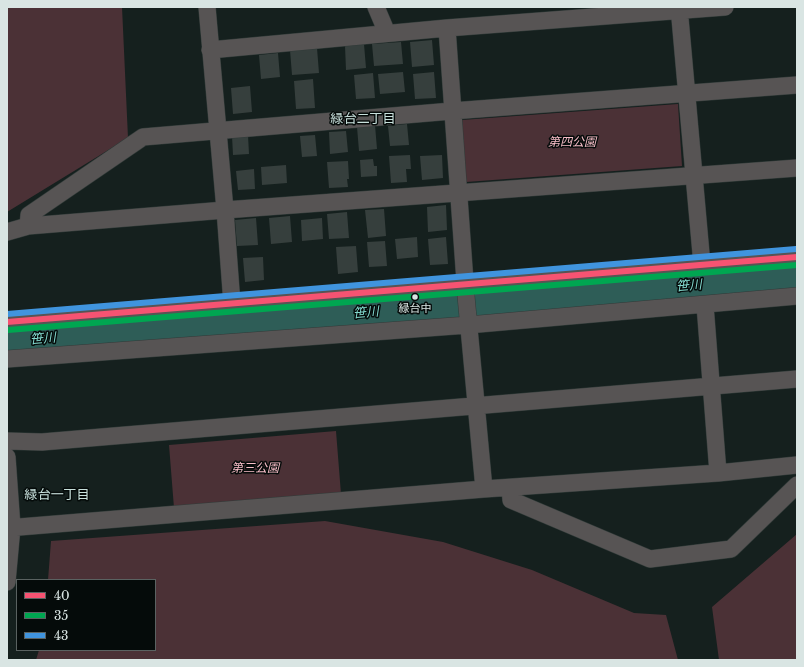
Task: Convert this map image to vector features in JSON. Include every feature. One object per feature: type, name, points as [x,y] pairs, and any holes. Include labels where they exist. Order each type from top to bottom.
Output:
[{"type":"street","points":[[207,7],[232,304]]},
{"type":"street","points":[[376,7],[386,33]]},
{"type":"street","points":[[210,50],[386,33],[679,9],[725,7]]},
{"type":"street","points":[[679,9],[702,265]]},
{"type":"street","points":[[447,28],[465,290],[484,489]]},
{"type":"street","points":[[28,226],[29,215],[143,137],[452,111],[797,85]]},
{"type":"street","points":[[7,232],[28,226],[225,210],[797,168]]},
{"type":"street","points":[[7,322],[232,304],[465,290],[702,265],[797,257]]},
{"type":"street","points":[[7,359],[468,319],[705,304],[797,296]]},
{"type":"street","points":[[705,304],[718,473]]},
{"type":"street","points":[[7,442],[42,442],[797,379]]},
{"type":"street","points":[[7,457],[10,527],[7,582]]},
{"type":"street","points":[[10,527],[484,489],[718,473],[797,465]]},
{"type":"street","points":[[510,488],[511,500],[650,559],[731,549],[797,485]]},
{"type":"green space","points":[[7,7],[122,7],[128,138],[7,212]]},
{"type":"green space","name":"第四公園","points":[[678,104],[682,166],[466,182],[462,120]]},
{"type":"green space","name":"第三公園","points":[[336,431],[341,494],[174,508],[169,445]]},
{"type":"green space","points":[[325,521],[443,542],[532,570],[634,613],[666,615],[678,660],[36,660],[39,651],[156,651],[156,579],[48,579],[51,541]]},
{"type":"green space","points":[[797,534],[797,660],[719,660],[712,607]]},
{"type":"building","points":[[432,40],[434,65],[412,67],[410,42]]},
{"type":"building","points":[[401,42],[403,64],[374,66],[372,44]]},
{"type":"building","points":[[364,44],[366,68],[346,70],[345,46]]},
{"type":"building","points":[[317,48],[319,73],[292,75],[290,50]]},
{"type":"building","points":[[278,53],[280,77],[261,79],[259,55]]},
{"type":"building","points":[[403,72],[405,92],[380,94],[378,74]]},
{"type":"building","points":[[434,72],[436,98],[415,99],[413,74]]},
{"type":"building","points":[[373,73],[375,98],[356,99],[354,75]]},
{"type":"building","points":[[313,79],[315,108],[296,109],[294,81]]},
{"type":"building","points":[[250,86],[252,112],[233,114],[231,88]]},
{"type":"building","points":[[407,124],[409,145],[390,146],[388,126]]},
{"type":"building","points":[[375,125],[377,149],[359,151],[357,127]]},
{"type":"building","points":[[346,131],[348,152],[330,154],[329,132]]},
{"type":"building","points":[[248,135],[249,154],[233,155],[232,136]]},
{"type":"building","points":[[315,135],[317,156],[302,157],[300,136]]},
{"type":"building","points":[[410,155],[411,169],[406,169],[407,182],[391,183],[389,156]]},
{"type":"building","points":[[442,155],[443,178],[422,180],[420,156]]},
{"type":"building","points":[[373,159],[374,166],[377,166],[377,176],[361,177],[360,160]]},
{"type":"building","points":[[348,161],[348,187],[329,188],[327,162]]},
{"type":"building","points":[[286,165],[287,183],[262,185],[261,167]]},
{"type":"building","points":[[254,169],[255,189],[238,190],[236,171]]},
{"type":"building","points":[[446,205],[447,230],[428,232],[427,207]]},
{"type":"building","points":[[384,209],[386,236],[368,238],[365,210]]},
{"type":"building","points":[[347,212],[349,238],[329,239],[327,214]]},
{"type":"building","points":[[290,216],[292,242],[271,244],[269,218]]},
{"type":"building","points":[[256,218],[258,245],[237,246],[235,220]]},
{"type":"building","points":[[322,218],[323,239],[302,241],[301,220]]},
{"type":"building","points":[[417,237],[418,257],[397,259],[395,239]]},
{"type":"building","points":[[446,237],[448,264],[430,265],[428,239]]},
{"type":"building","points":[[385,241],[387,266],[369,267],[367,242]]},
{"type":"building","points":[[356,246],[358,272],[338,274],[336,247]]},
{"type":"building","points":[[263,257],[264,280],[245,282],[243,258]]},
{"type":"waterway","name":"笹川","points":[[7,342],[797,277]]},
{"type":"transit line","name":"43","points":[[7,314],[796,249]]},
{"type":"transit line","name":"40","points":[[7,322],[797,257]]},
{"type":"transit line","name":"35","points":[[8,330],[797,265]]},
{"type":"place","name":"緑台中","points":[[415,297]]},
{"type":"district","name":"緑台二丁目","points":[[363,119]]},
{"type":"district","name":"緑台一丁目","points":[[57,495]]}]
